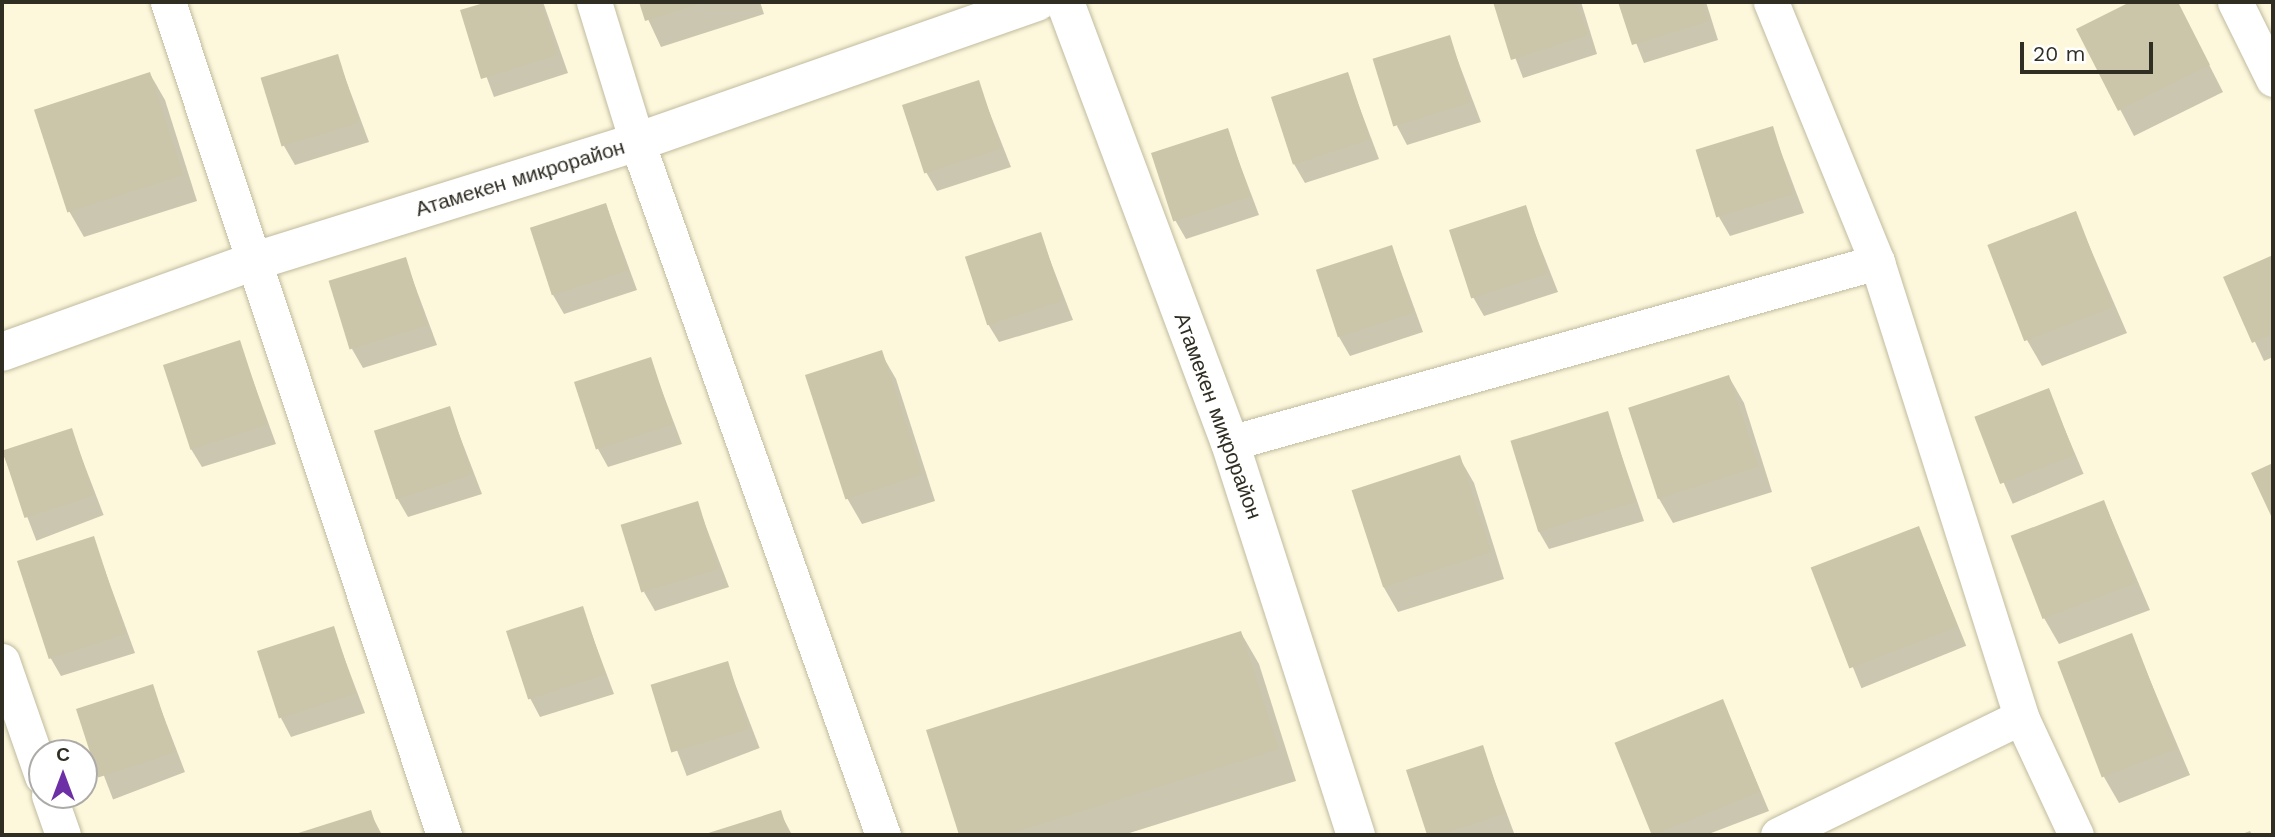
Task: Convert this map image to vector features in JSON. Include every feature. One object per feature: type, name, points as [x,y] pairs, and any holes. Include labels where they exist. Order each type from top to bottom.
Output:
[{"type":"street","points":[[168,2],[444,835]]},
{"type":"street","points":[[594,2],[637,142],[883,835]]},
{"type":"street","name":"Атамекен микрорайон","points":[[2,352],[252,262],[637,142],[1037,2]]},
{"type":"street","name":"Атамекен микрорайон","points":[[1065,2],[1230,443],[1356,835]]},
{"type":"street","points":[[1771,2],[1877,262],[2021,717],[2076,835]]},
{"type":"street","points":[[2235,2],[2273,79]]},
{"type":"street","points":[[1230,443],[1877,262]]},
{"type":"street","points":[[2,661],[29,739]]},
{"type":"street","points":[[1778,835],[2021,717]]},
{"type":"street","points":[[54,809],[63,835]]},
{"type":"building","points":[[487,2],[541,2],[558,55],[481,79],[460,10]]},
{"type":"building","points":[[639,2],[705,2],[645,21]]},
{"type":"building","points":[[1493,2],[1577,2],[1588,35],[1511,60]]},
{"type":"building","points":[[1618,2],[1703,2],[1709,21],[1632,45]]},
{"type":"building","points":[[2130,2],[2178,2],[2210,65],[2118,111],[2076,29]]},
{"type":"building","points":[[1450,35],[1471,103],[1393,127],[1373,59]]},
{"type":"building","points":[[338,54],[359,123],[282,147],[261,78]]},
{"type":"building","points":[[150,72],[183,175],[67,212],[34,110]]},
{"type":"building","points":[[1348,72],[1370,140],[1293,165],[1271,97]]},
{"type":"building","points":[[979,80],[1001,148],[924,174],[902,105]]},
{"type":"building","points":[[1773,126],[1794,194],[1716,218],[1696,150]]},
{"type":"building","points":[[1228,128],[1250,196],[1173,222],[1151,153]]},
{"type":"building","points":[[606,203],[628,271],[552,295],[530,228]]},
{"type":"building","points":[[1526,205],[1548,273],[1471,299],[1449,230]]},
{"type":"building","points":[[2076,211],[2113,307],[2024,341],[1987,245]]},
{"type":"building","points":[[1041,232],[1063,300],[987,325],[965,257]]},
{"type":"building","points":[[1392,245],[1414,313],[1338,337],[1316,270]]},
{"type":"building","points":[[2273,255],[2273,333],[2252,343],[2223,277]]},
{"type":"building","points":[[406,257],[427,326],[350,350],[329,281]]},
{"type":"building","points":[[240,340],[268,425],[190,450],[163,365]]},
{"type":"building","points":[[882,350],[922,475],[845,500],[805,375]]},
{"type":"building","points":[[651,357],[673,425],[596,450],[574,382]]},
{"type":"building","points":[[1729,375],[1759,466],[1658,499],[1628,408]]},
{"type":"building","points":[[2049,388],[2075,455],[2000,484],[1974,417]]},
{"type":"building","points":[[450,406],[472,474],[396,499],[374,431]]},
{"type":"building","points":[[1608,411],[1636,502],[1538,532],[1510,441]]},
{"type":"building","points":[[72,428],[94,496],[25,518],[3,451]]},
{"type":"building","points":[[1460,455],[1492,552],[1383,587],[1352,490]]},
{"type":"building","points":[[2273,463],[2273,520],[2251,473]]},
{"type":"building","points":[[2104,500],[2136,583],[2043,619],[2011,536]]},
{"type":"building","points":[[698,501],[719,569],[641,593],[621,525]]},
{"type":"building","points":[[1919,526],[1958,627],[1849,668],[1811,568]]},
{"type":"building","points":[[94,536],[126,634],[49,659],[17,561]]},
{"type":"building","points":[[583,606],[605,674],[528,700],[506,631]]},
{"type":"building","points":[[334,626],[356,694],[279,719],[257,651]]},
{"type":"building","points":[[1241,631],[1279,749],[1006,835],[959,835],[926,730]]},
{"type":"building","points":[[2132,633],[2176,749],[2102,777],[2057,662]]},
{"type":"building","points":[[728,661],[749,729],[671,753],[651,685]]},
{"type":"building","points":[[153,684],[175,752],[98,778],[98,739],[86,739],[76,709]]},
{"type":"building","points":[[1723,699],[1760,792],[1652,835],[1615,743]]},
{"type":"building","points":[[1483,745],[1505,813],[1439,835],[1427,835],[1406,770]]},
{"type":"building","points":[[371,810],[379,835],[292,835]]},
{"type":"building","points":[[781,810],[789,835],[702,835]]}]
